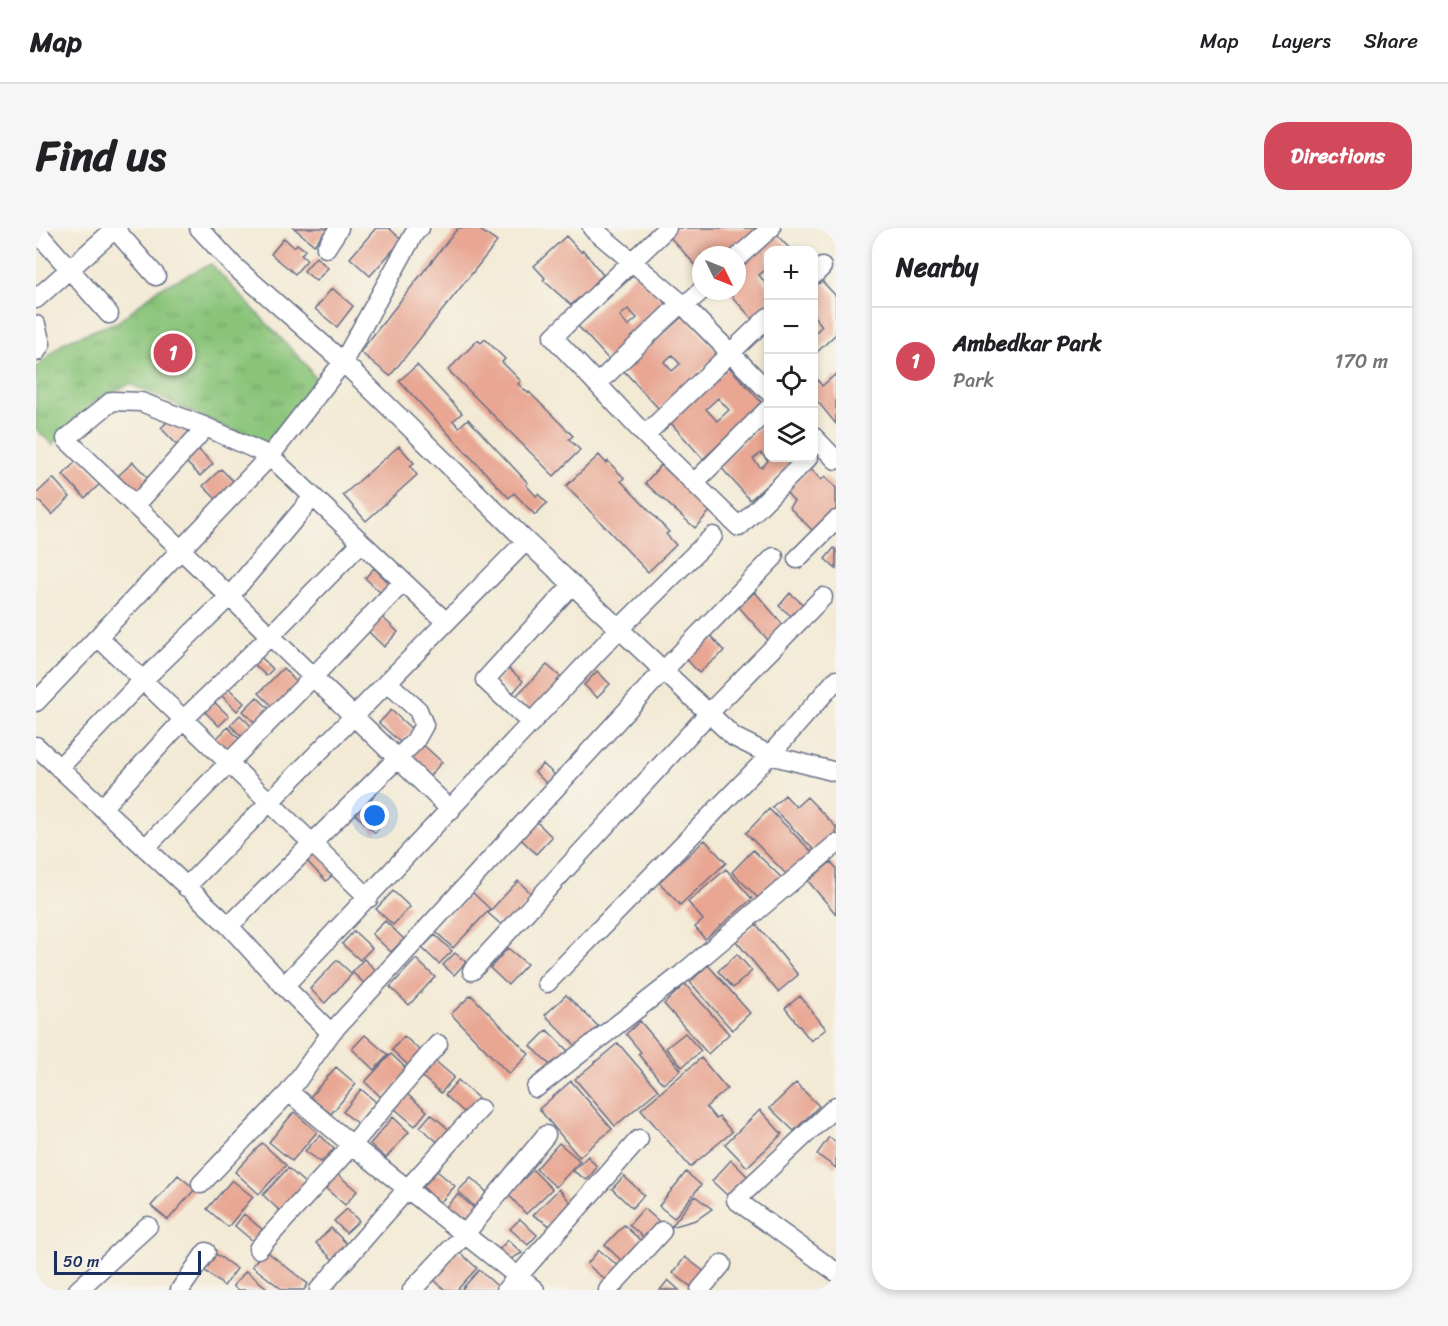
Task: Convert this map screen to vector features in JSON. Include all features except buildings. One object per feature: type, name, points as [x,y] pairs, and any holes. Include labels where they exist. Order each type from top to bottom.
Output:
[{"type":"street","points":[[36,299],[115,228],[156,276]]},
{"type":"street","points":[[199,228],[235,267],[343,362],[526,541],[734,737],[770,755],[836,772]]},
{"type":"street","points":[[326,248],[339,228]]},
{"type":"street","points":[[36,702],[270,456],[343,362],[415,232],[420,228]]},
{"type":"street","points":[[592,228],[683,305],[764,387]]},
{"type":"street","points":[[666,228],[553,337],[645,435],[739,527],[804,462]]},
{"type":"street","points":[[746,250],[771,228]]},
{"type":"street","points":[[36,231],[109,314]]},
{"type":"street","points":[[598,383],[692,298]]},
{"type":"street","points":[[645,435],[764,321]]},
{"type":"street","points":[[36,325],[41,344],[36,352]]},
{"type":"street","points":[[446,622],[270,456],[141,402],[112,400],[66,439],[451,810]]},
{"type":"street","points":[[694,483],[764,413]]},
{"type":"street","points":[[135,506],[206,428]]},
{"type":"street","points":[[818,446],[836,460]]},
{"type":"street","points":[[59,768],[143,680],[229,597],[313,497]]},
{"type":"street","points":[[797,559],[836,520]]},
{"type":"street","points":[[284,986],[619,629],[713,536]]},
{"type":"street","points":[[186,887],[526,541]]},
{"type":"street","points":[[102,808],[183,719],[270,636],[361,543]]},
{"type":"street","points":[[201,1184],[289,1092],[331,1033],[663,670],[774,557]]},
{"type":"street","points":[[145,848],[403,582]]},
{"type":"street","points":[[531,723],[485,680],[572,585]]},
{"type":"street","points":[[472,971],[708,714],[823,597]]},
{"type":"street","points":[[98,637],[369,898]]},
{"type":"street","points":[[547,983],[770,755],[836,680]]},
{"type":"street","points":[[229,926],[415,741],[424,725],[418,710],[387,682]]},
{"type":"street","points":[[36,746],[229,926],[331,1033]]},
{"type":"street","points":[[536,1088],[682,974],[836,844]]},
{"type":"street","points":[[258,1249],[352,1145],[438,1044]]},
{"type":"street","points":[[289,1092],[465,1234],[512,1283],[535,1290]]},
{"type":"street","points":[[836,1106],[736,1200],[836,1272]]},
{"type":"street","points":[[319,1290],[480,1109]]},
{"type":"street","points":[[412,1290],[465,1234],[546,1135]]},
{"type":"street","points":[[512,1283],[639,1139]]},
{"type":"street","points":[[78,1290],[148,1226]]},
{"type":"street","points":[[608,1290],[662,1231]]},
{"type":"street","points":[[180,1290],[206,1252]]},
{"type":"street","points":[[700,1290],[722,1264]]},
{"type":"green space","points":[[211,264],[306,365],[315,378],[303,408],[271,442],[258,442],[130,384],[97,399],[53,445],[36,429],[36,368],[64,342],[119,321],[158,289]]},
{"type":"place","name":"Ambedkar Park","points":[[173,353]]}]
